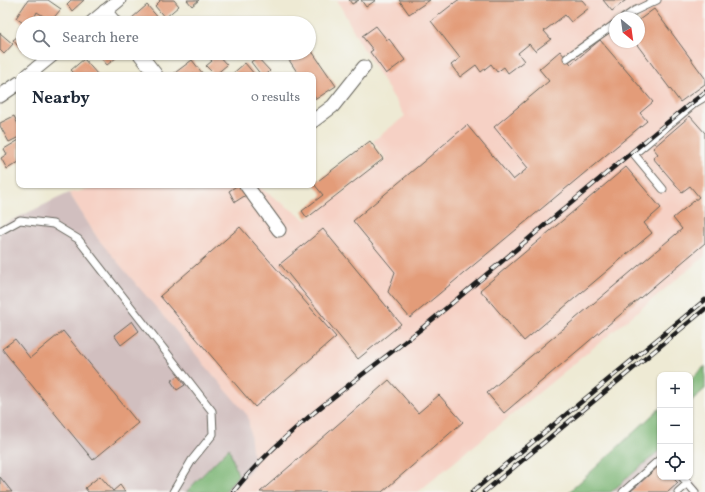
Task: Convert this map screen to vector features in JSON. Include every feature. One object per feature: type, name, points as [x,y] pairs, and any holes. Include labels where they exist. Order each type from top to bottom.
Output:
[{"type":"street","points":[[100,16],[119,0]]},
{"type":"street","points":[[106,11],[110,16]]},
{"type":"street","points":[[32,72],[46,60]]},
{"type":"street","points":[[144,60],[154,72]]},
{"type":"street","points":[[316,119],[333,106],[364,67]]},
{"type":"street","points":[[0,96],[16,85]]},
{"type":"street","points":[[248,188],[279,230]]},
{"type":"lane","points":[[634,12],[653,1]]},
{"type":"lane","points":[[567,58],[609,28]]},
{"type":"lane","points":[[663,189],[634,154],[695,103],[705,97]]},
{"type":"lane","points":[[0,231],[20,220],[52,224],[78,240],[212,411],[213,434],[192,460],[173,492]]},
{"type":"lane","points":[[623,492],[657,462]]},
{"type":"lane","points":[[685,480],[695,492]]},
{"type":"lane","points":[[678,492],[688,483]]},
{"type":"shaded area","points":[[337,0],[705,0],[705,256],[418,492],[233,492],[98,239],[69,193],[98,188],[229,188],[230,190],[233,188],[260,188],[306,220],[386,159],[373,141],[405,116],[364,50]]},
{"type":"shaded area","points":[[69,193],[98,239],[248,416],[254,466],[232,492],[0,492],[0,226]]},
{"type":"shaded area","points":[[657,453],[657,480],[693,480],[703,492],[611,492]]},
{"type":"green space","points":[[705,366],[705,389],[693,399],[693,377]]},
{"type":"green space","points":[[657,411],[657,453],[611,492],[569,492]]},
{"type":"green space","points":[[229,448],[238,475],[225,492],[186,492]]},
{"type":"building","points":[[28,0],[48,0],[61,9],[55,16],[43,16],[37,12],[35,16],[17,16]]},
{"type":"building","points":[[71,0],[84,0],[72,11],[67,4]]},
{"type":"building","points":[[159,0],[174,0],[179,6],[167,16],[163,16],[155,6],[160,1]]},
{"type":"building","points":[[187,0],[199,0],[192,6]]},
{"type":"building","points":[[349,0],[359,0],[352,4]]},
{"type":"building","points":[[361,0],[376,0],[366,7]]},
{"type":"building","points":[[399,0],[430,0],[409,14]]},
{"type":"building","points":[[458,0],[582,0],[589,8],[571,22],[565,15],[544,31],[551,39],[535,51],[529,44],[518,53],[524,61],[508,73],[504,67],[497,72],[491,64],[481,72],[476,65],[460,77],[451,65],[460,58],[431,21]]},
{"type":"building","points":[[603,0],[626,0],[612,11]]},
{"type":"building","points":[[147,5],[157,16],[134,16]]},
{"type":"building","points":[[654,9],[705,78],[705,84],[680,102],[640,48],[645,48],[645,16]]},
{"type":"building","points":[[376,26],[387,40],[389,39],[405,60],[386,74],[370,52],[373,50],[362,36]]},
{"type":"building","points":[[0,33],[13,44],[4,54],[0,50]]},
{"type":"building","points":[[600,40],[653,102],[640,113],[647,121],[410,318],[388,292],[395,272],[353,221],[467,125],[513,180],[528,168],[494,127],[549,81],[539,69],[560,51],[571,64]]},
{"type":"building","points":[[316,57],[336,86],[316,99],[316,72],[297,72],[289,60],[316,60]]},
{"type":"building","points":[[83,60],[85,60],[95,72],[73,72],[71,70]]},
{"type":"building","points":[[103,60],[113,60],[107,65]]},
{"type":"building","points":[[192,60],[201,72],[176,72]]},
{"type":"building","points":[[211,60],[222,60],[227,65],[219,72],[212,72],[206,66],[212,61]]},
{"type":"building","points":[[253,60],[260,60],[270,71],[259,72],[251,62]]},
{"type":"building","points":[[245,63],[252,72],[234,72]]},
{"type":"building","points":[[14,116],[16,120],[16,138],[9,142],[0,126],[0,123]]},
{"type":"building","points":[[690,116],[705,133],[705,243],[504,413],[487,393],[682,229],[673,218],[699,197],[690,186],[682,192],[653,158],[658,154],[653,148]]},
{"type":"building","points":[[370,141],[383,159],[307,218],[302,211],[323,195],[316,186],[316,182]]},
{"type":"building","points":[[16,142],[16,164],[7,169],[1,158],[7,154],[4,149]]},
{"type":"building","points":[[626,167],[661,208],[644,223],[652,233],[524,341],[480,290]]},
{"type":"building","points":[[234,188],[242,188],[246,195],[235,202],[229,191]]},
{"type":"building","points":[[240,227],[336,337],[255,407],[160,296]]},
{"type":"building","points":[[323,229],[401,324],[358,359],[280,264]]},
{"type":"building","points":[[132,321],[139,331],[121,345],[114,335]]},
{"type":"building","points":[[63,331],[138,423],[93,460],[2,349],[15,339],[30,358]]},
{"type":"building","points":[[178,376],[185,385],[177,390],[171,381]]},
{"type":"building","points":[[389,380],[418,413],[439,395],[463,422],[382,492],[260,492]]},
{"type":"building","points":[[657,468],[657,480],[675,480],[678,483],[668,492],[630,492]]},
{"type":"building","points":[[100,476],[113,491],[120,485],[125,492],[88,492],[85,488]]},
{"type":"building","points":[[0,477],[12,492],[0,492]]},
{"type":"railway","points":[[233,492],[276,446],[322,406],[421,329],[705,92]]},
{"type":"railway","points":[[472,492],[705,300]]},
{"type":"railway","points":[[484,492],[705,309]]}]
